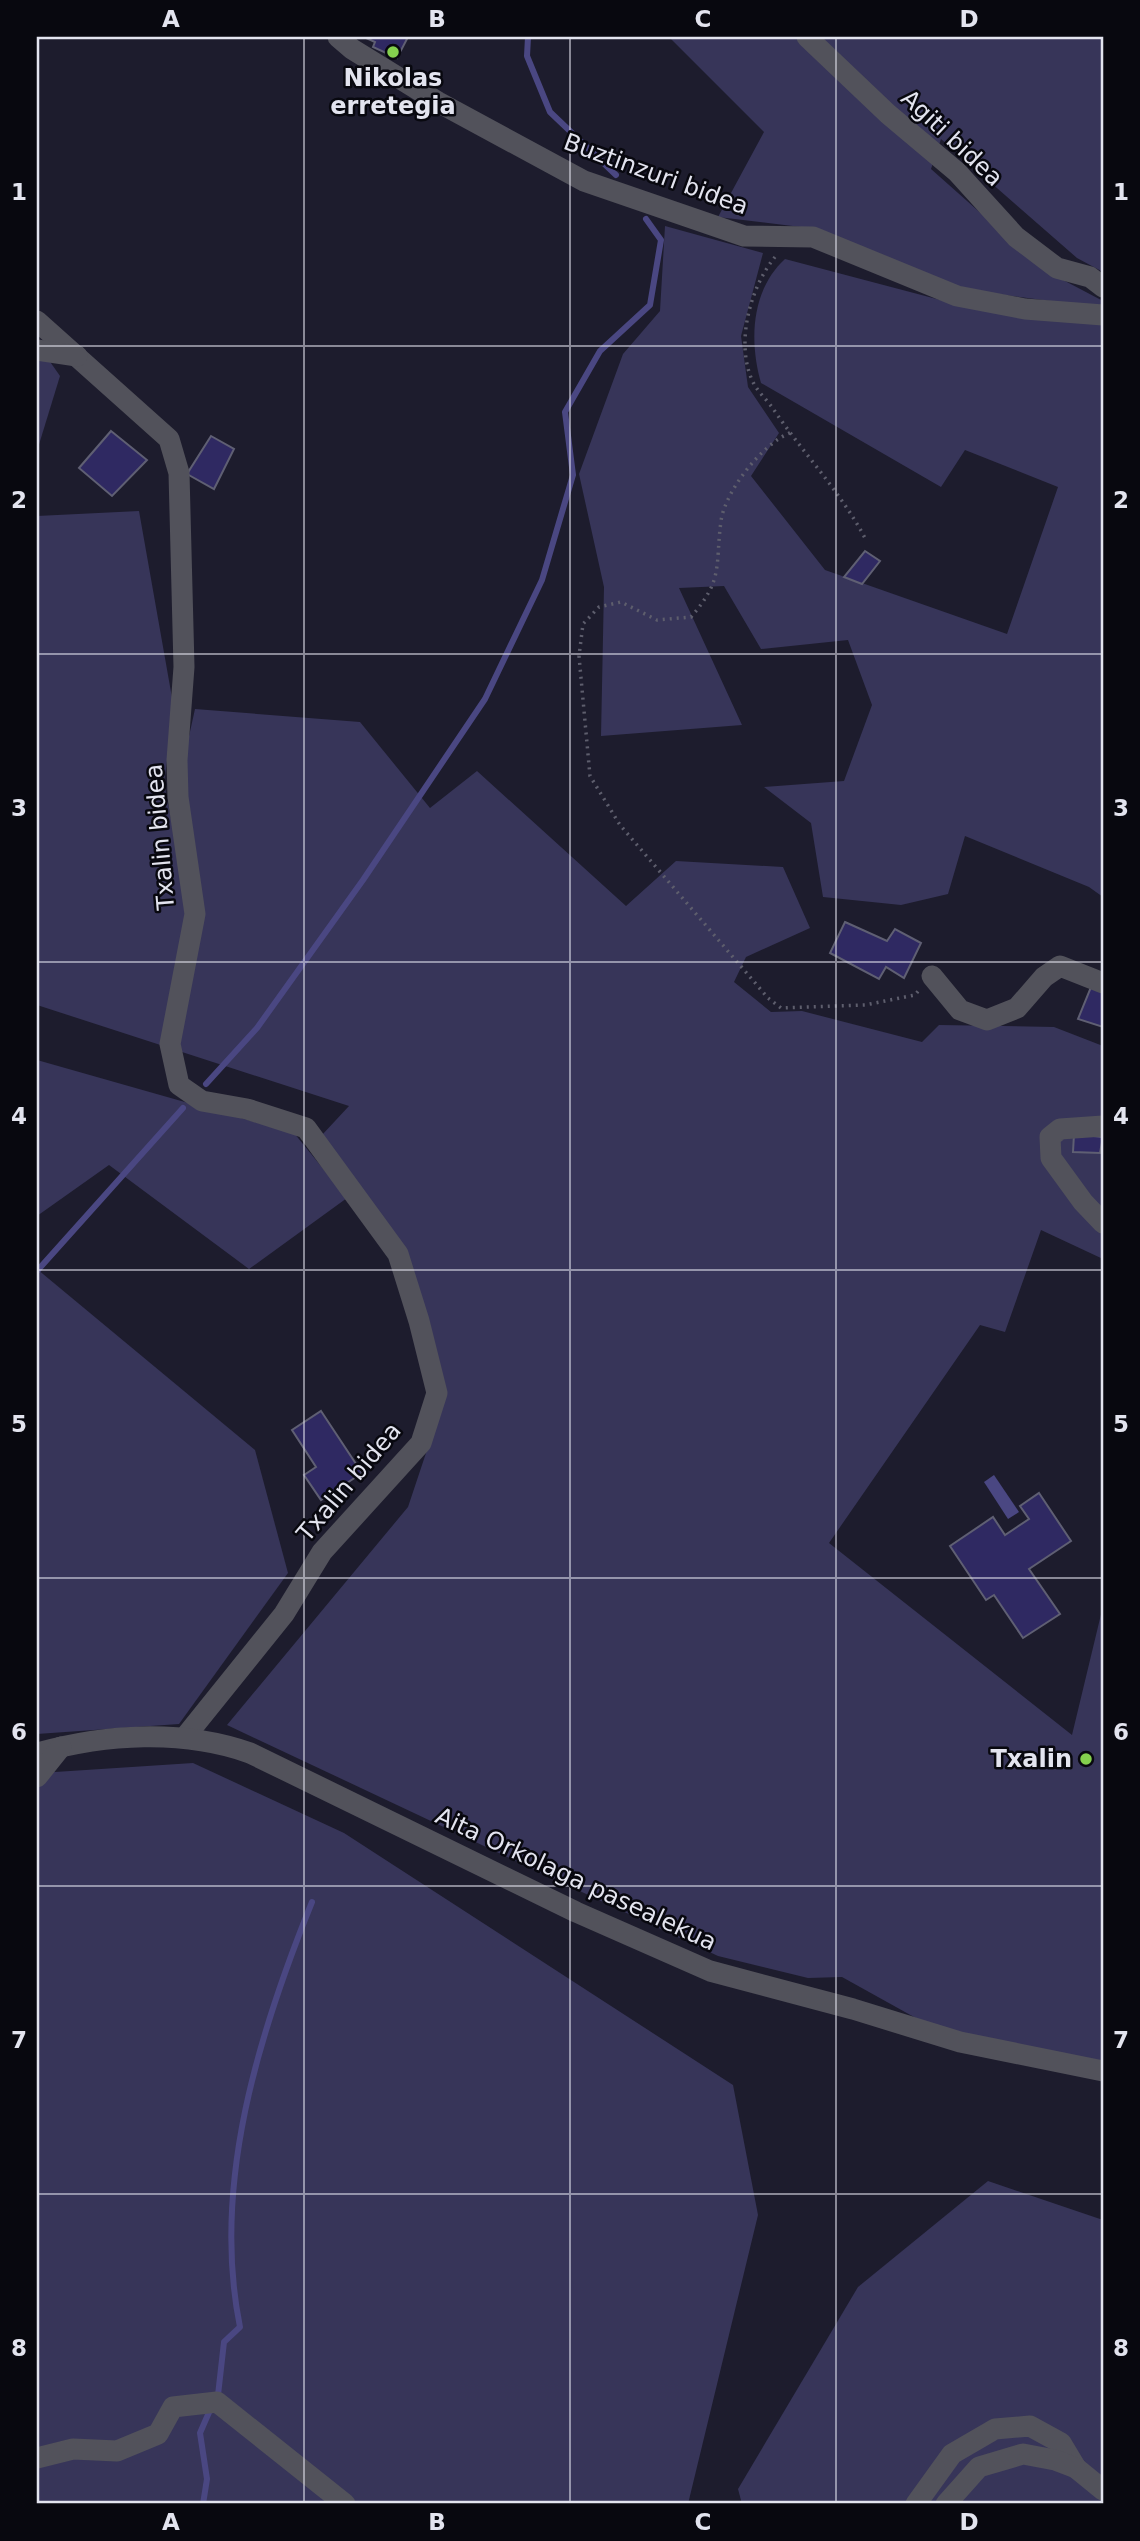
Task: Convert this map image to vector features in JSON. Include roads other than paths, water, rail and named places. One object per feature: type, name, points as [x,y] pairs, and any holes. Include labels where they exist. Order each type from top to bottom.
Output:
[{"type":"street","name":"Buztinzuri bidea","points":[[338,37],[352,49],[438,102],[584,181],[744,236],[813,237],[957,296],[1026,309],[1103,315]]},
{"type":"street","name":"Agiti bidea","points":[[807,37],[888,114],[957,172],[1016,237],[1057,268],[1090,277],[1103,287]]},
{"type":"street","name":"Txalin bidea","points":[[37,321],[169,439],[179,473],[184,667],[178,784],[195,914],[170,1044],[179,1085],[202,1101],[247,1109],[306,1128],[398,1254],[419,1321],[437,1393],[421,1443],[322,1552],[284,1614],[185,1737]]},
{"type":"street","points":[[37,350],[77,356]]},
{"type":"street","points":[[932,976],[960,1010],[987,1020],[1017,1008],[1044,977],[1060,966],[1103,983]]},
{"type":"street","points":[[1103,1126],[1060,1129],[1050,1137],[1051,1158],[1083,1202],[1103,1223]]},
{"type":"street","name":"Aita Orkolaga pasealekua","points":[[37,1753],[116,1739],[185,1737],[217,1741],[250,1753],[576,1912],[710,1971],[853,2008],[960,2042],[1103,2071]]},
{"type":"street","points":[[37,1777],[61,1747]]},
{"type":"street","points":[[37,2458],[73,2449],[117,2451],[158,2434],[173,2407],[217,2402],[345,2504]]},
{"type":"street","points":[[916,2504],[952,2454],[995,2429],[1030,2426],[1061,2443],[1076,2468]]},
{"type":"street","points":[[946,2504],[979,2467],[1023,2454],[1055,2459],[1076,2468],[1103,2490]]},
{"type":"waterway","points":[[528,37],[527,56],[550,112],[616,175]]},
{"type":"waterway","points":[[206,1084],[257,1028],[363,880],[485,699],[542,580],[573,475],[565,412],[600,351],[650,305],[661,240],[646,219]]},
{"type":"waterway","points":[[37,1271],[183,1108]]},
{"type":"waterway","points":[[218,2395],[224,2342],[240,2327],[233,2273],[232,2219],[236,2165],[245,2110],[274,2004],[312,1902]]},
{"type":"waterway","points":[[203,2504],[207,2479],[200,2433],[210,2410]]},
{"type":"place","name":"Nikolas erretegia","points":[[393,52]]},
{"type":"place","name":"Txalin","points":[[1086,1759]]}]
